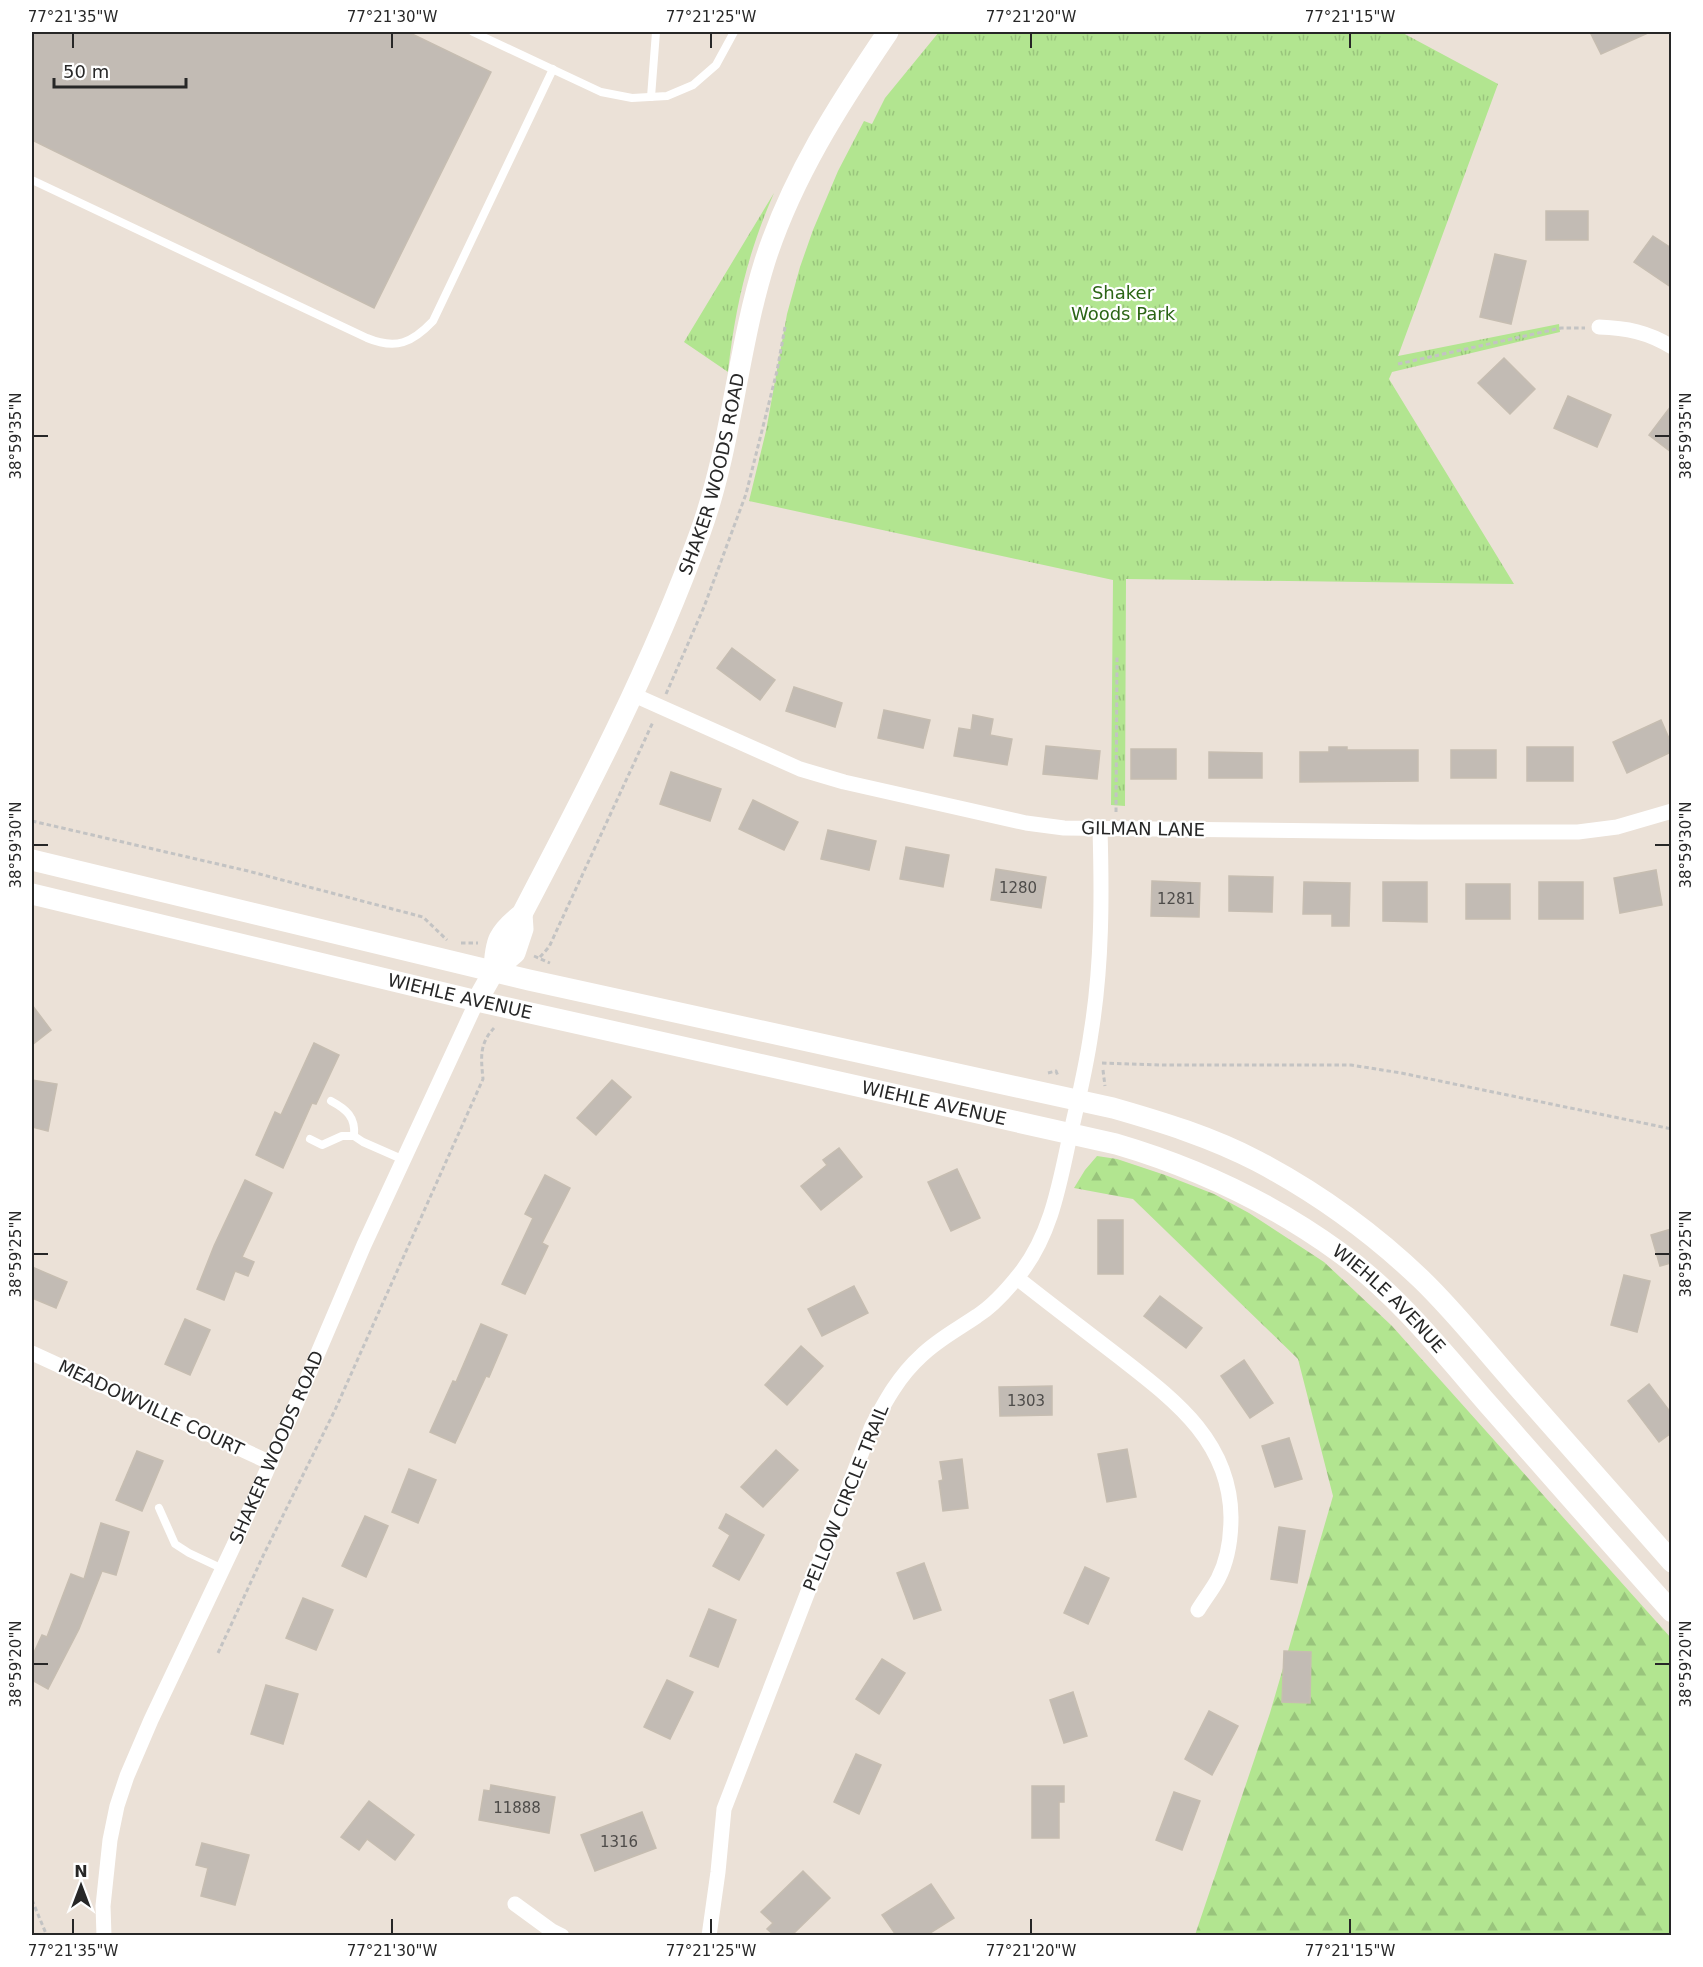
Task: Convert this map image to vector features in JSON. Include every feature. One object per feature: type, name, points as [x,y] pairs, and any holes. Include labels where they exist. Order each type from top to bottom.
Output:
[{"type":"main road","name":"SHAKER WOODS ROAD","points":[[477,1001],[505,951],[505,928],[522,914],[634,695],[664,628],[700,532],[723,459],[751,313],[784,209],[826,126],[888,32]]},
{"type":"main road","name":"WIEHLE AVENUE","points":[[32,860],[494,971],[1079,1101],[1150,1119],[1227,1147],[1258,1162],[1319,1198],[1371,1236],[1422,1280],[1461,1321],[1671,1562]]},
{"type":"main road","name":"WIEHLE AVENUE","points":[[32,894],[477,1001],[1071,1134],[1152,1155],[1223,1182],[1298,1224],[1341,1253],[1405,1310],[1671,1612]]},
{"type":"street","points":[[1599,327],[1621,328],[1643,333],[1671,347]]},
{"type":"street","name":"GILMAN LANE","points":[[634,695],[800,769],[844,782],[1026,823],[1064,828],[1578,832],[1617,827],[1671,811]]},
{"type":"street","name":"PELLOW CIRCLE TRAIL","points":[[709,1935],[724,1809],[872,1426],[901,1376],[945,1336],[979,1315],[1002,1295],[1032,1258],[1044,1235],[1079,1101],[1092,1032],[1098,979],[1108,829]]},
{"type":"street","name":"SHAKER WOODS ROAD","points":[[104,1935],[103,1906],[106,1872],[117,1806],[127,1776],[271,1463],[364,1245],[477,1001]]},
{"type":"street","points":[[1017,1278],[1161,1390],[1203,1433],[1217,1456],[1229,1497],[1231,1535],[1226,1559],[1218,1580],[1198,1610]]},
{"type":"street","name":"MEADOWVILLE COURT","points":[[32,1353],[271,1463]]},
{"type":"street","points":[[515,1904],[552,1931],[562,1935]]},
{"type":"lane","points":[[473,32],[487,35],[601,92],[632,98],[667,96],[693,85],[716,65],[734,32]]},
{"type":"lane","points":[[651,96],[656,32]]},
{"type":"lane","points":[[32,180],[367,338],[383,345],[401,343],[419,336],[433,321],[553,69]]},
{"type":"lane","points":[[331,1101],[345,1108],[353,1119],[354,1136]]},
{"type":"lane","points":[[309,1139],[322,1145],[342,1136],[354,1136],[404,1160]]},
{"type":"lane","points":[[159,1508],[175,1544],[223,1569]]},
{"type":"path","points":[[32,821],[248,871],[423,917],[451,944],[473,942],[540,957],[549,946],[646,740],[704,607],[746,494],[777,371],[785,327]]},
{"type":"path","points":[[1398,364],[1561,328],[1599,327]]},
{"type":"path","points":[[1108,829],[1117,657]]},
{"type":"path","points":[[218,1653],[335,1410],[407,1252],[483,1078],[482,1045],[494,1028]]},
{"type":"path","points":[[1104,1086],[1102,1062],[1170,1065],[1351,1065],[1401,1073],[1671,1129]]},
{"type":"path","points":[[32,1900],[47,1935]]},
{"type":"green space","name":"Shaker Woods Park","points":[[939,32],[1401,32],[1498,84],[1398,356],[1559,324],[1560,332],[1392,372],[1389,379],[1514,584],[1126,579],[1125,806],[1111,805],[1113,580],[749,501],[766,431],[787,314],[813,230],[838,171],[864,121],[872,124],[885,98]]},
{"type":"green space","points":[[774,193],[744,280],[734,325],[728,372],[684,342]]},
{"type":"green space","points":[[1097,1156],[1117,1159],[1214,1194],[1249,1213],[1324,1262],[1392,1326],[1671,1638],[1671,1935],[1195,1935],[1270,1713],[1333,1496],[1298,1359],[1133,1199],[1074,1188]]},
{"type":"building","points":[[32,32],[408,32],[491,72],[374,308],[32,140]]},
{"type":"building","points":[[1590,32],[1650,32],[1601,54]]},
{"type":"building","points":[[1546,211],[1588,211],[1588,240],[1546,240]]},
{"type":"building","points":[[1653,236],[1671,248],[1671,287],[1634,262]]},
{"type":"building","points":[[1495,254],[1526,261],[1511,324],[1480,317]]},
{"type":"building","points":[[1504,358],[1535,389],[1510,414],[1478,383]]},
{"type":"building","points":[[1568,396],[1611,415],[1597,447],[1554,428]]},
{"type":"building","points":[[1671,406],[1671,452],[1649,435]]},
{"type":"building","points":[[732,648],[775,680],[760,700],[717,668]]},
{"type":"building","points":[[794,687],[842,703],[835,727],[786,711]]},
{"type":"building","points":[[884,710],[930,720],[923,748],[878,738]]},
{"type":"building","points":[[973,715],[993,719],[990,735],[1012,739],[1007,765],[954,756],[959,728],[971,730]]},
{"type":"building","points":[[1661,720],[1671,743],[1671,752],[1627,773],[1613,742]]},
{"type":"building","points":[[1046,746],[1100,751],[1097,779],[1043,774]]},
{"type":"building","points":[[1329,747],[1347,747],[1347,750],[1418,750],[1418,781],[1300,782],[1300,752],[1329,752]]},
{"type":"building","points":[[1527,747],[1573,747],[1573,781],[1527,781]]},
{"type":"building","points":[[1131,749],[1176,749],[1176,779],[1131,779]]},
{"type":"building","points":[[1451,750],[1496,750],[1496,778],[1451,778]]},
{"type":"building","points":[[1209,752],[1262,753],[1262,778],[1209,778]]},
{"type":"building","points":[[671,772],[721,789],[710,821],[660,804]]},
{"type":"building","points":[[753,800],[798,822],[784,850],[739,829]]},
{"type":"building","points":[[828,830],[876,841],[869,870],[821,859]]},
{"type":"building","points":[[906,847],[949,855],[943,887],[900,879]]},
{"type":"building","points":[[996,869],[1046,877],[1041,908],[991,900]]},
{"type":"building","points":[[1656,870],[1662,905],[1620,913],[1614,878]]},
{"type":"building","points":[[1229,876],[1273,877],[1272,912],[1229,911]]},
{"type":"building","points":[[1152,881],[1200,883],[1199,917],[1151,916]]},
{"type":"building","points":[[1304,882],[1350,883],[1349,926],[1332,926],[1332,914],[1303,914]]},
{"type":"building","points":[[1383,882],[1427,882],[1427,922],[1383,921]]},
{"type":"building","points":[[1539,882],[1583,882],[1583,919],[1539,919]]},
{"type":"building","points":[[1466,884],[1510,884],[1510,919],[1466,919]]},
{"type":"building","points":[[32,1005],[51,1030],[32,1045]]},
{"type":"building","points":[[314,1043],[339,1055],[316,1104],[312,1103],[283,1168],[256,1155],[275,1112],[281,1115]]},
{"type":"building","points":[[32,1080],[57,1084],[48,1131],[32,1127]]},
{"type":"building","points":[[612,1080],[631,1097],[596,1135],[577,1118]]},
{"type":"building","points":[[839,1148],[862,1177],[821,1210],[801,1186],[827,1165],[823,1160]]},
{"type":"building","points":[[957,1169],[980,1218],[951,1231],[928,1182]]},
{"type":"building","points":[[545,1175],[570,1188],[542,1243],[548,1246],[525,1294],[502,1284],[533,1218],[525,1214]]},
{"type":"building","points":[[245,1180],[272,1193],[242,1257],[254,1262],[248,1276],[235,1271],[224,1300],[197,1289]]},
{"type":"building","points":[[1098,1220],[1123,1220],[1123,1274],[1098,1274]]},
{"type":"building","points":[[1671,1229],[1671,1263],[1660,1266],[1651,1235]]},
{"type":"building","points":[[32,1267],[67,1282],[56,1308],[32,1298]]},
{"type":"building","points":[[1624,1275],[1650,1281],[1637,1332],[1611,1325]]},
{"type":"building","points":[[854,1286],[868,1313],[822,1336],[808,1309]]},
{"type":"building","points":[[1160,1296],[1202,1328],[1186,1348],[1144,1316]]},
{"type":"building","points":[[185,1319],[210,1330],[190,1375],[165,1364]]},
{"type":"building","points":[[481,1324],[507,1335],[489,1377],[486,1376],[455,1443],[430,1432],[453,1381],[456,1382]]},
{"type":"building","points":[[801,1346],[823,1366],[787,1405],[765,1385]]},
{"type":"building","points":[[1244,1360],[1273,1403],[1250,1418],[1221,1376]]},
{"type":"building","points":[[1649,1384],[1671,1413],[1671,1433],[1659,1442],[1628,1401]]},
{"type":"building","points":[[1052,1386],[1052,1415],[1000,1416],[999,1387]]},
{"type":"building","points":[[1289,1438],[1302,1479],[1275,1487],[1262,1446]]},
{"type":"building","points":[[1127,1449],[1136,1497],[1107,1502],[1098,1454]]},
{"type":"building","points":[[776,1450],[798,1470],[763,1507],[741,1487]]},
{"type":"building","points":[[137,1451],[163,1461],[142,1511],[116,1500]]},
{"type":"building","points":[[962,1459],[968,1508],[943,1511],[939,1481],[943,1480],[940,1462]]},
{"type":"building","points":[[409,1469],[436,1480],[418,1523],[392,1512]]},
{"type":"building","points":[[726,1514],[764,1535],[739,1580],[713,1566],[730,1535],[719,1528]]},
{"type":"building","points":[[365,1516],[388,1526],[366,1577],[342,1566]]},
{"type":"building","points":[[101,1523],[129,1532],[116,1575],[102,1571],[79,1629],[48,1689],[32,1680],[32,1657],[42,1635],[47,1637],[71,1574],[84,1579]]},
{"type":"building","points":[[1279,1527],[1305,1531],[1297,1583],[1271,1579]]},
{"type":"building","points":[[924,1563],[941,1610],[914,1619],[897,1573]]},
{"type":"building","points":[[1085,1567],[1109,1578],[1088,1624],[1064,1613]]},
{"type":"building","points":[[303,1598],[333,1610],[316,1650],[286,1638]]},
{"type":"building","points":[[709,1609],[736,1620],[718,1667],[690,1656]]},
{"type":"building","points":[[1284,1651],[1311,1652],[1310,1703],[1282,1702]]},
{"type":"building","points":[[882,1659],[905,1673],[879,1714],[856,1699]]},
{"type":"building","points":[[667,1680],[693,1692],[670,1739],[644,1727]]},
{"type":"building","points":[[266,1685],[298,1694],[283,1744],[251,1734]]},
{"type":"building","points":[[1073,1692],[1087,1736],[1064,1743],[1050,1700]]},
{"type":"building","points":[[1209,1711],[1238,1726],[1212,1775],[1185,1759]]},
{"type":"building","points":[[856,1754],[881,1765],[859,1814],[834,1802]]},
{"type":"building","points":[[491,1785],[555,1797],[549,1833],[479,1820],[484,1790],[490,1791]]},
{"type":"building","points":[[1032,1786],[1064,1786],[1064,1802],[1059,1802],[1059,1838],[1032,1838]]},
{"type":"building","points":[[1174,1792],[1200,1801],[1182,1850],[1156,1840]]},
{"type":"building","points":[[369,1801],[414,1835],[395,1860],[367,1839],[359,1850],[341,1837]]},
{"type":"building","points":[[642,1812],[656,1848],[595,1871],[581,1835]]},
{"type":"building","points":[[202,1843],[249,1855],[235,1905],[201,1896],[208,1868],[196,1865]]},
{"type":"building","points":[[803,1871],[830,1898],[792,1935],[774,1935],[767,1929],[773,1923],[761,1912]]},
{"type":"building","points":[[931,1884],[954,1918],[927,1935],[896,1935],[882,1915]]}]
